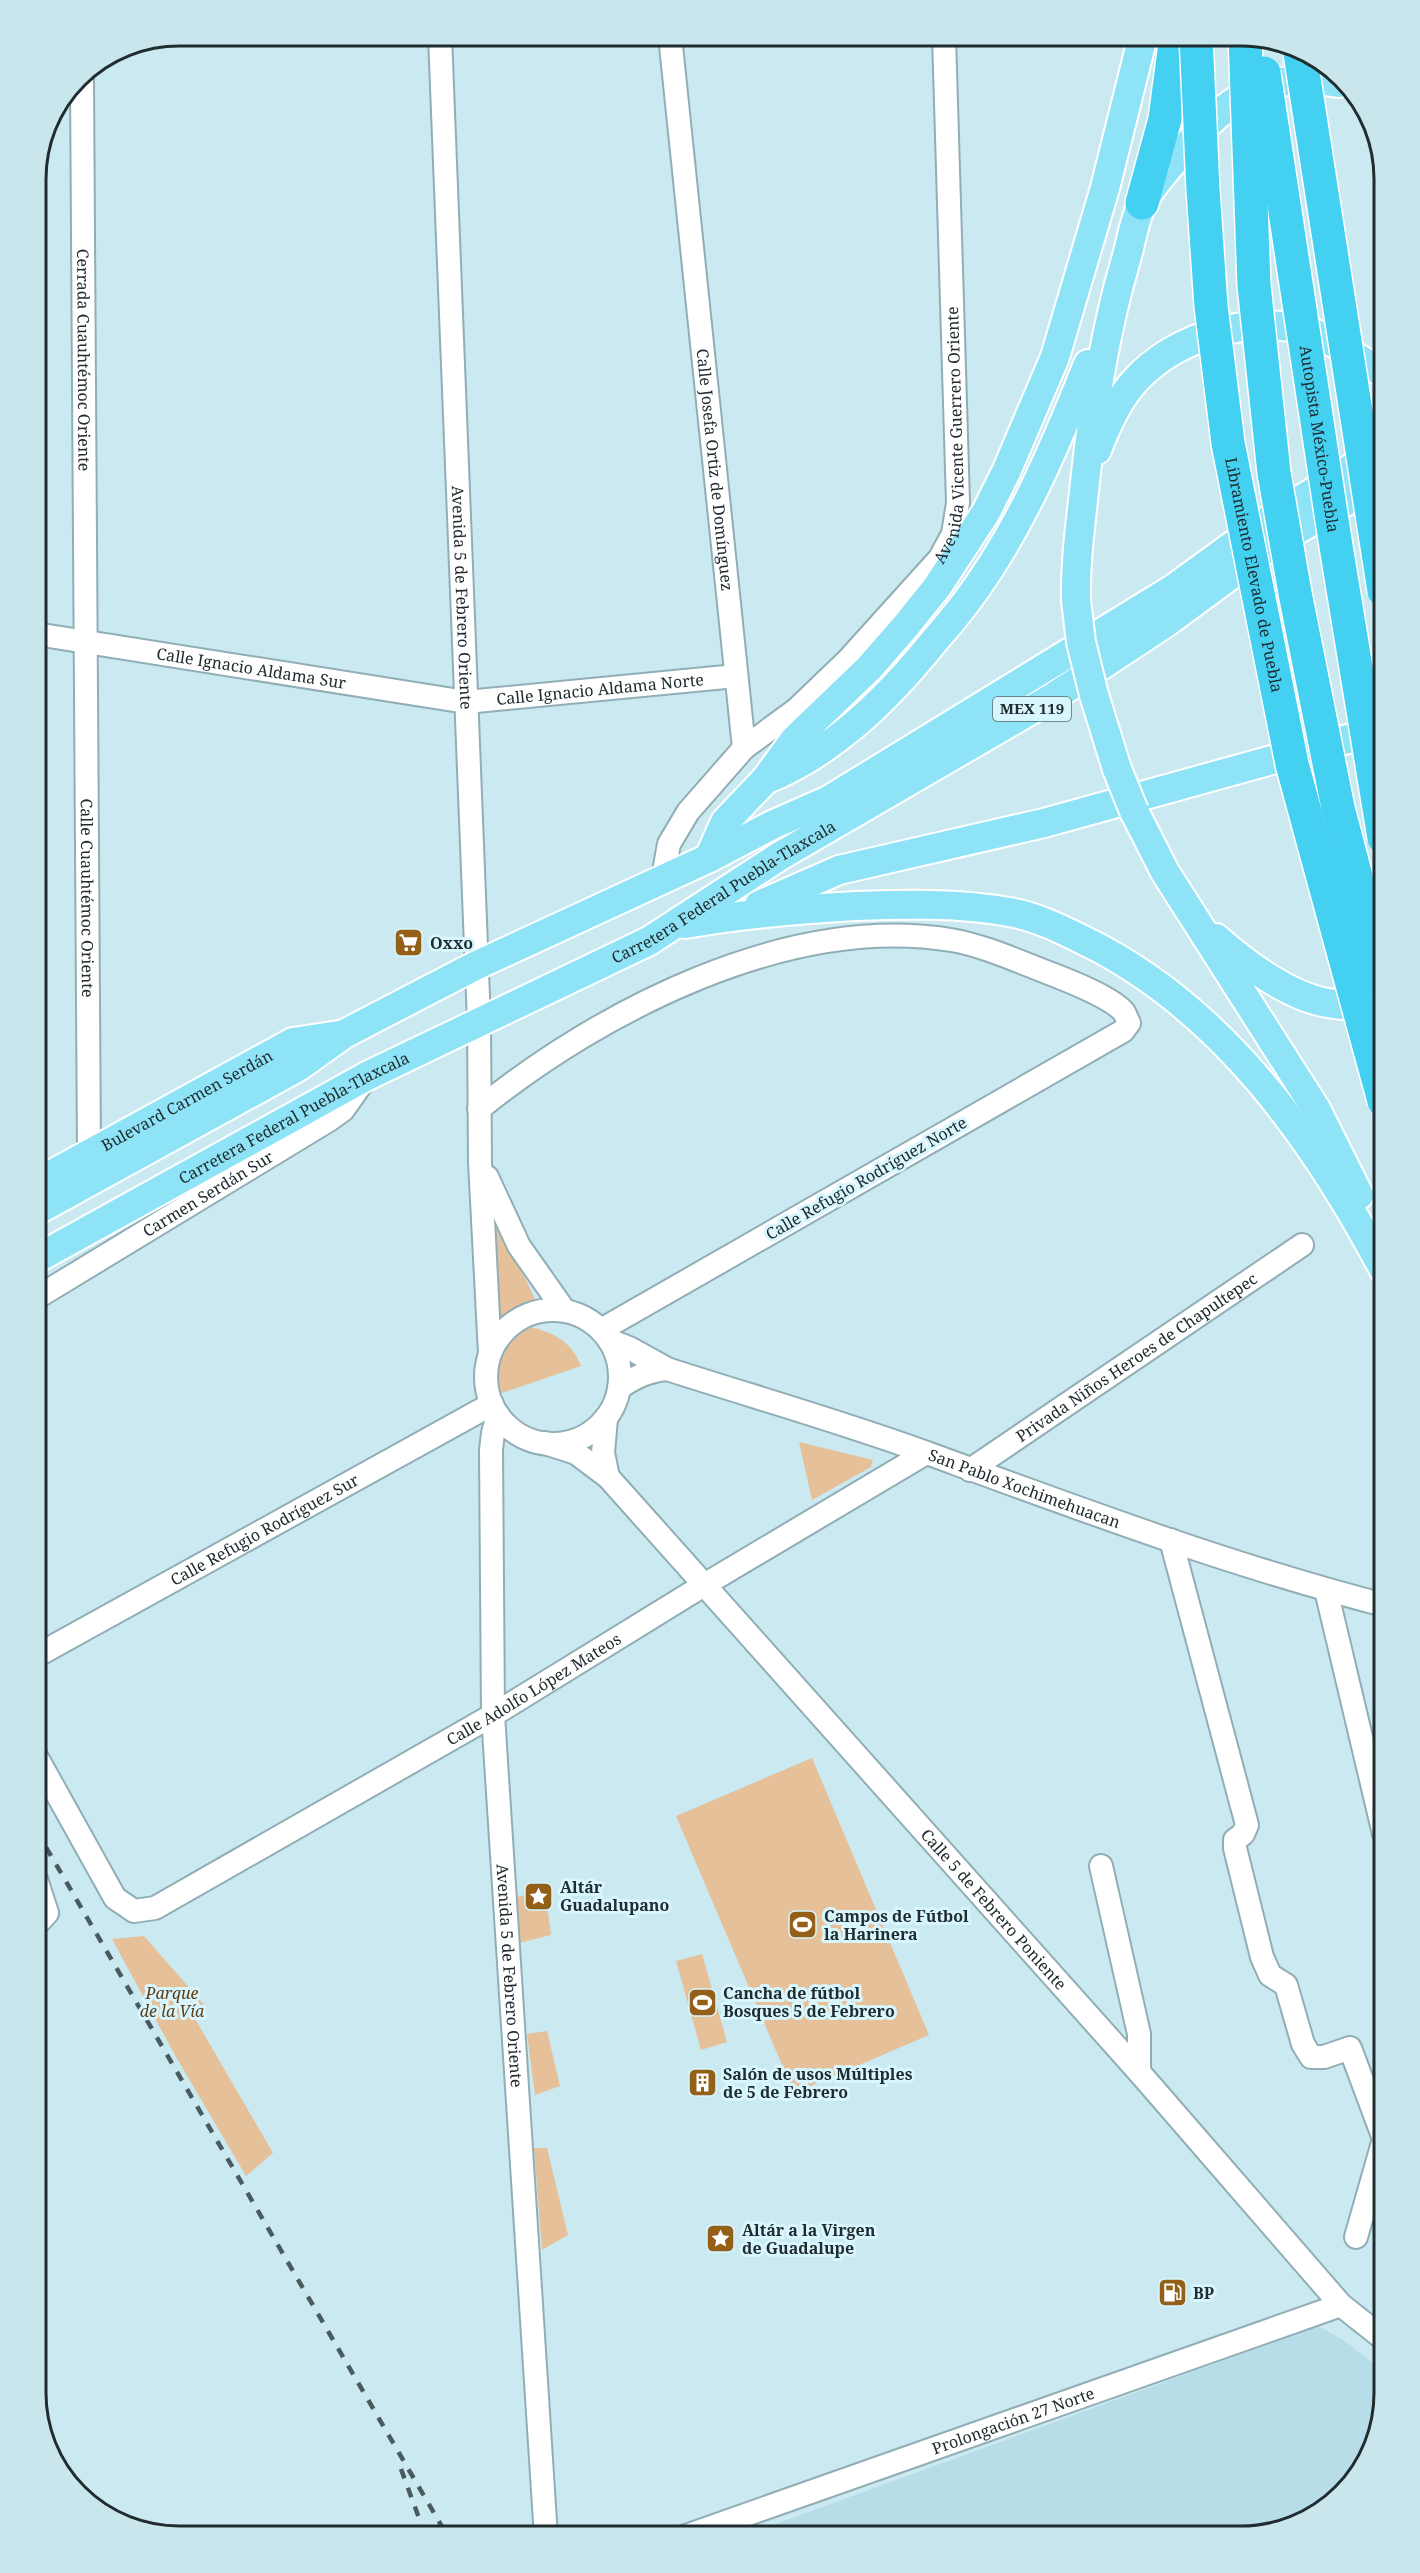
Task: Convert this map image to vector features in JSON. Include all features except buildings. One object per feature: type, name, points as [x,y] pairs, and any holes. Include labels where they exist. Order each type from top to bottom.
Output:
[{"type":"highway","points":[[1142,202],[1165,119],[1175,47]]},
{"type":"highway","name":"Libramiento Elevado de Puebla","points":[[1196,47],[1211,306],[1227,442],[1292,764],[1374,1064]]},
{"type":"highway","points":[[1254,48],[1254,285],[1274,473],[1295,593],[1338,808],[1374,946]]},
{"type":"highway","name":"Autopista México-Puebla","points":[[1255,48],[1374,777]]},
{"type":"highway","points":[[1301,61],[1374,527]]},
{"type":"main road","points":[[708,858],[725,822],[765,780],[795,739],[869,668],[924,604],[963,550],[1006,471],[1036,397],[1056,357],[1105,188],[1140,47]]},
{"type":"main road","points":[[1331,82],[1300,78],[1281,81],[1257,88],[1235,100],[1215,116],[1185,147],[1142,202],[1115,298],[1093,404],[1077,542],[1076,600],[1081,642],[1094,695],[1117,769],[1134,811],[1165,872],[1316,1109],[1367,1212],[1374,1232]]},
{"type":"main road","points":[[765,780],[808,761],[864,715],[900,682],[964,605],[1008,538],[1027,502],[1081,382],[1115,298]]},
{"type":"main road","points":[[1085,486],[1112,415],[1136,380],[1167,356],[1209,335],[1247,327],[1293,328],[1315,333],[1343,346],[1374,369]]},
{"type":"main road","name":"Carretera Federal Puebla-Tlaxcala","points":[[47,1205],[298,1067],[344,1035],[475,966],[829,800],[1173,588],[1265,522],[1352,468],[1374,458]]},
{"type":"main road","name":"Carretera Federal Puebla-Tlaxcala","points":[[47,1253],[367,1076],[649,941],[780,856],[1055,696],[1167,622],[1273,544],[1374,485]]},
{"type":"main road","points":[[741,914],[839,870],[1044,823],[1374,732]]},
{"type":"main road","points":[[671,927],[741,914],[906,904],[1011,912],[1066,932],[1103,950],[1152,980],[1179,1001],[1233,1052],[1261,1082],[1321,1163],[1374,1253]]},
{"type":"main road","points":[[1188,909],[1231,952],[1257,970],[1302,994],[1326,1003],[1345,1006],[1374,1004]]},
{"type":"main road","name":"Bulevard Carmen Serdán","points":[[47,1177],[293,1042],[344,1035]]},
{"type":"street","name":"Avenida 5 de Febrero Oriente","points":[[440,46],[479,1022],[480,1162],[490,1354]]},
{"type":"street","name":"Calle Josefa Ortiz de Domínguez","points":[[671,46],[744,748]]},
{"type":"street","name":"Avenida Vicente Guerrero Oriente","points":[[744,748],[797,709],[848,661],[940,558],[953,534],[958,503],[944,47]]},
{"type":"street","name":"Cerrada Cuauhtémoc Oriente","points":[[82,89],[84,642]]},
{"type":"street","name":"Calle Ignacio Aldama Sur","points":[[47,635],[466,702]]},
{"type":"street","name":"Calle Cuauhtémoc Oriente","points":[[84,642],[89,1153]]},
{"type":"street","name":"Calle Ignacio Aldama Norte","points":[[466,702],[736,676]]},
{"type":"street","points":[[663,878],[669,844],[688,812],[744,748]]},
{"type":"street","name":"Calle Refugio Rodríguez Norte","points":[[479,1109],[543,1061],[626,1012],[750,960],[788,948],[826,941],[904,936],[952,940],[1024,963],[1096,994],[1123,1011],[1129,1023],[1123,1031],[605,1335]]},
{"type":"street","name":"Carmen Serdán Sur","points":[[46,1292],[329,1120],[343,1110],[367,1076]]},
{"type":"street","name":"Avenida 5 de Febrero Oriente","points":[[480,1162],[519,1246],[564,1310]]},
{"type":"street","name":"Privada Niños Heroes de Chapultepec","points":[[970,1470],[1302,1245]]},
{"type":"street","points":[[564,1310],[583,1317],[605,1335],[617,1359],[619,1388],[613,1406],[596,1428],[579,1438],[566,1442],[545,1443],[516,1432],[495,1410],[486,1380],[490,1354],[499,1336],[519,1318],[538,1311],[564,1310]]},
{"type":"street","name":"San Pablo Xochimehuacan","points":[[605,1335],[667,1369],[926,1453],[1171,1540],[1326,1590],[1374,1602]]},
{"type":"street","points":[[619,1388],[636,1376],[667,1369]]},
{"type":"street","name":"Avenida 5 de Febrero Oriente","points":[[495,1410],[491,1449],[493,1715],[545,2526]]},
{"type":"street","name":"Calle Refugio Rodríguez Sur","points":[[46,1650],[495,1410]]},
{"type":"street","points":[[606,1418],[603,1453],[608,1477]]},
{"type":"street","name":"Calle 5 de Febrero Poniente","points":[[545,1443],[576,1453],[608,1477],[1139,2072],[1341,2304],[1374,2331]]},
{"type":"street","name":"Calle Adolfo López Mateos","points":[[46,1774],[115,1898],[134,1911],[155,1908],[493,1715],[704,1585],[926,1453]]},
{"type":"street","points":[[1171,1540],[1247,1825],[1243,1834],[1235,1840],[1235,1848],[1262,1957],[1270,1975],[1286,1985],[1303,2044],[1311,2057],[1324,2057],[1350,2048],[1374,2112]]},
{"type":"street","points":[[1326,1590],[1374,1792]]},
{"type":"street","points":[[1101,1866],[1139,2034],[1139,2072]]},
{"type":"street","points":[[1356,2237],[1374,2174]]},
{"type":"street","name":"Prolongación 27 Norte","points":[[713,2526],[1341,2304]]},
{"type":"shaded area","points":[[1318,2326],[1345,2341],[1374,2364],[1374,2394],[1369,2428],[1351,2468],[1335,2488],[1307,2509],[1267,2524],[1241,2526],[770,2526]]},
{"type":"green space","points":[[501,1227],[539,1308],[491,1319],[488,1230]]},
{"type":"green space","points":[[525,1326],[552,1334],[566,1343],[581,1366],[493,1396],[490,1373],[498,1344],[514,1331]]},
{"type":"green space","points":[[799,1442],[873,1460],[871,1467],[812,1500]]},
{"type":"green space","name":"Campos de Fútbol la Harinera","points":[[812,1758],[929,2035],[794,2093],[676,1816]]},
{"type":"green space","points":[[545,1890],[551,1935],[519,1943],[517,1897]]},
{"type":"green space","name":"Parque de la Vía","points":[[144,1936],[207,2008],[194,2017],[273,2153],[246,2176],[176,2057],[112,1939]]},
{"type":"green space","name":"Cancha de fútbol Bosques 5 de Febrero","points":[[702,1954],[727,2042],[701,2050],[676,1961]]},
{"type":"green space","points":[[547,2031],[560,2086],[535,2095],[527,2034]]},
{"type":"green space","points":[[534,2148],[547,2148],[568,2235],[542,2250]]},
{"type":"railway","points":[[46,1848],[442,2526]]},
{"type":"railway","points":[[401,2469],[422,2526]]},
{"type":"place","name":"Oxxo","points":[[409,943]]},
{"type":"place","name":"Altár Guadalupano","points":[[539,1896]]},
{"type":"place","name":"Campos de Fútbol la Harinera","points":[[803,1925]]},
{"type":"place","name":"Cancha de fútbol Bosques 5 de Febrero","points":[[702,2002]]},
{"type":"place","name":"Salón de usos Múltiples de 5 de Febrero","points":[[702,2083]]},
{"type":"place","name":"Altár a la Virgen de Guadalupe","points":[[721,2239]]},
{"type":"place","name":"BP","points":[[1172,2293]]}]
